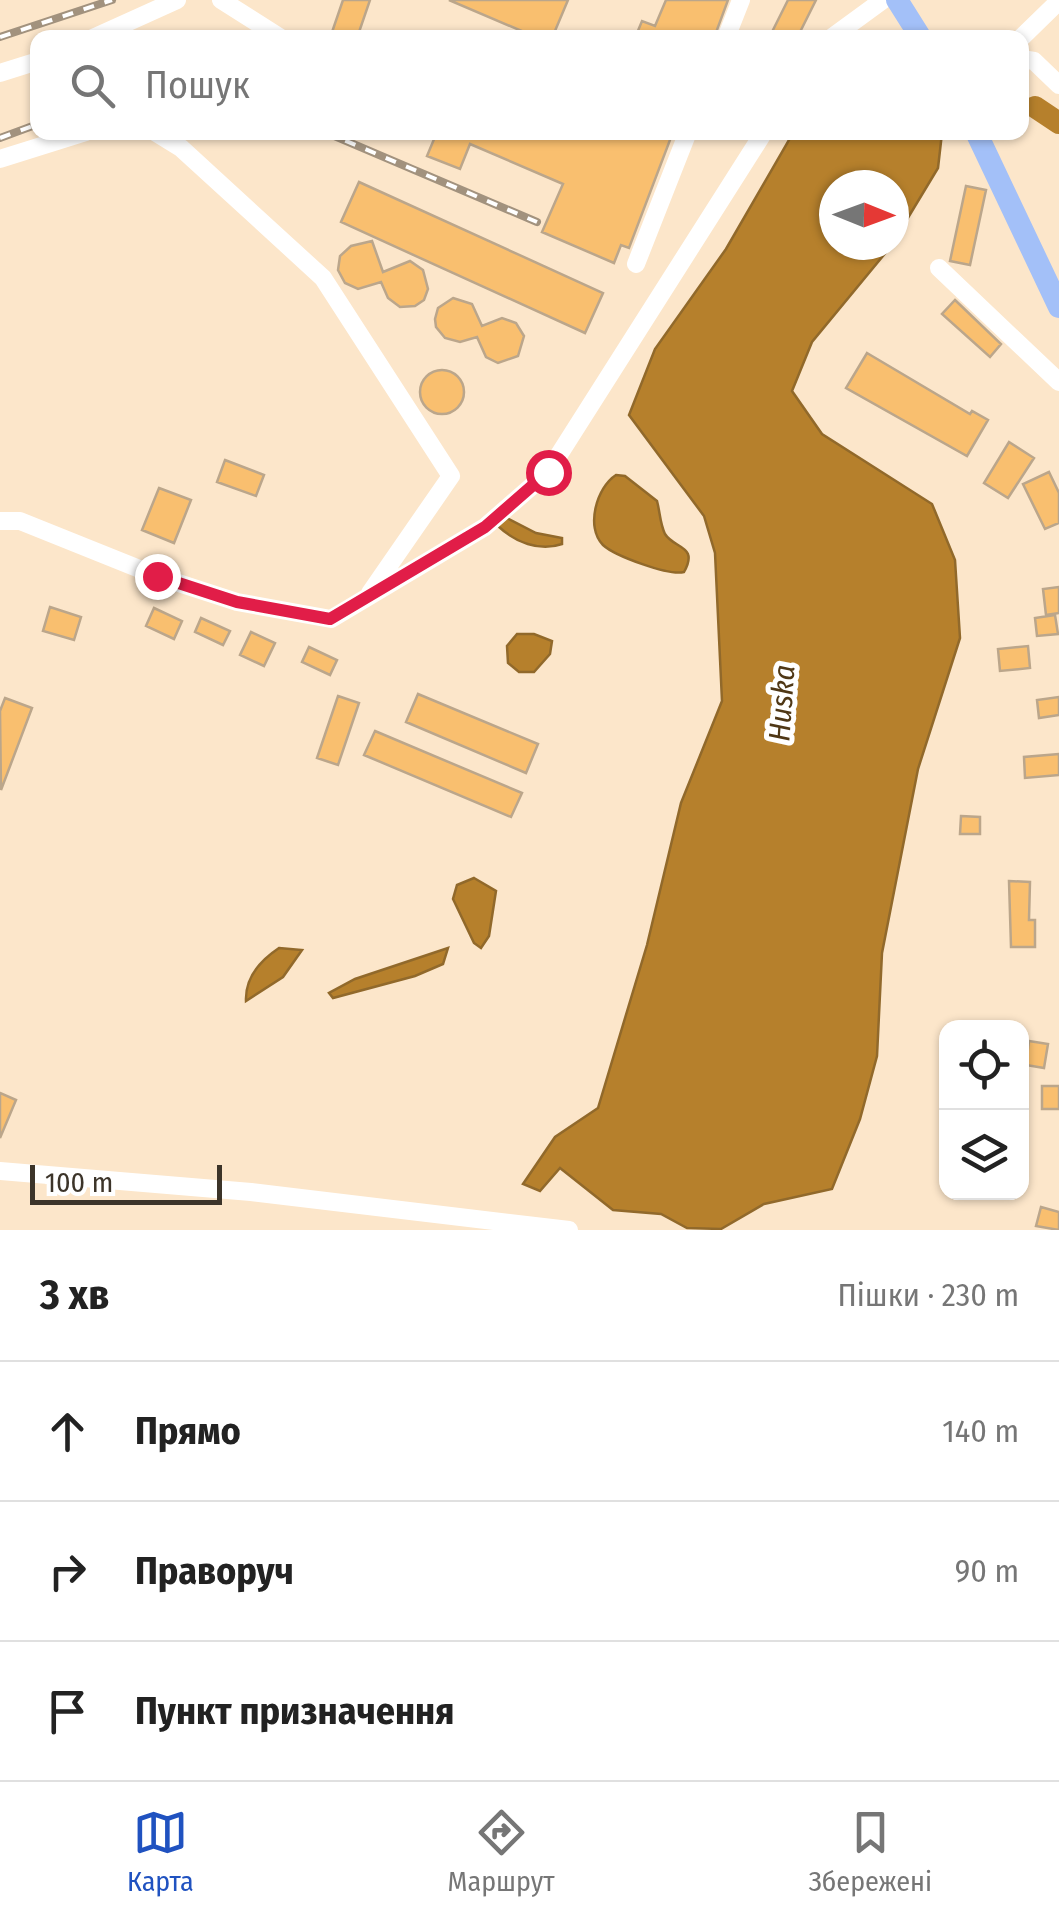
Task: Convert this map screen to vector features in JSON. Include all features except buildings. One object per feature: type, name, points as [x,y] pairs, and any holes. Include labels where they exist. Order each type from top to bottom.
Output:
[{"type":"main road","points":[[897,0],[916,30]]},
{"type":"main road","points":[[980,140],[1059,307]]},
{"type":"street","points":[[111,30],[177,0]]},
{"type":"street","points":[[220,0],[268,30]]},
{"type":"street","points":[[729,30],[741,0]]},
{"type":"street","points":[[842,30],[883,0]]},
{"type":"street","points":[[1029,30],[1059,1]]},
{"type":"street","points":[[1029,60],[1059,85]]},
{"type":"street","points":[[0,73],[30,64]]},
{"type":"street","points":[[0,159],[61,140]]},
{"type":"street","points":[[168,140],[324,278],[451,476],[367,598]]},
{"type":"street","points":[[636,264],[685,140]]},
{"type":"street","points":[[0,521],[20,520],[157,576],[237,602],[330,619],[485,527],[548,472],[759,140]]},
{"type":"street","points":[[939,268],[1059,382]]},
{"type":"street","points":[[0,1172],[252,1192],[569,1230]]},
{"type":"water","points":[[789,140],[941,140],[938,168],[909,216],[909,170],[819,170],[819,260],[880,260],[812,342],[792,391],[822,434],[932,504],[955,560],[960,638],[918,769],[882,953],[877,1056],[860,1119],[832,1189],[764,1204],[721,1229],[687,1228],[661,1214],[613,1210],[560,1168],[540,1191],[523,1184],[555,1137],[598,1108],[647,945],[681,803],[722,701],[715,553],[704,516],[629,415],[655,349],[726,249]]},
{"type":"water","points":[[616,475],[625,476],[657,501],[665,534],[684,548],[689,557],[684,572],[655,568],[603,545],[594,518],[603,488]]},
{"type":"water","points":[[503,516],[536,533],[562,538],[562,544],[545,547],[520,541],[498,526]]},
{"type":"water","points":[[517,634],[534,634],[552,641],[550,654],[534,672],[519,672],[508,663],[507,646]]},
{"type":"water","points":[[474,878],[496,891],[489,936],[481,948],[474,943],[453,899],[457,885]]},
{"type":"water","points":[[279,948],[302,950],[283,977],[246,1001],[255,970]]},
{"type":"water","points":[[448,948],[443,964],[415,976],[333,998],[329,993],[355,979]]},
{"type":"waterway","name":"Huska","points":[[1035,107],[1059,123]]},
{"type":"railway","points":[[0,37],[112,0]]},
{"type":"railway","points":[[0,138],[30,127]]},
{"type":"railway","points":[[344,140],[537,222]]},
{"type":"route","points":[[157,576],[237,602],[330,619],[485,527],[548,472]]}]
